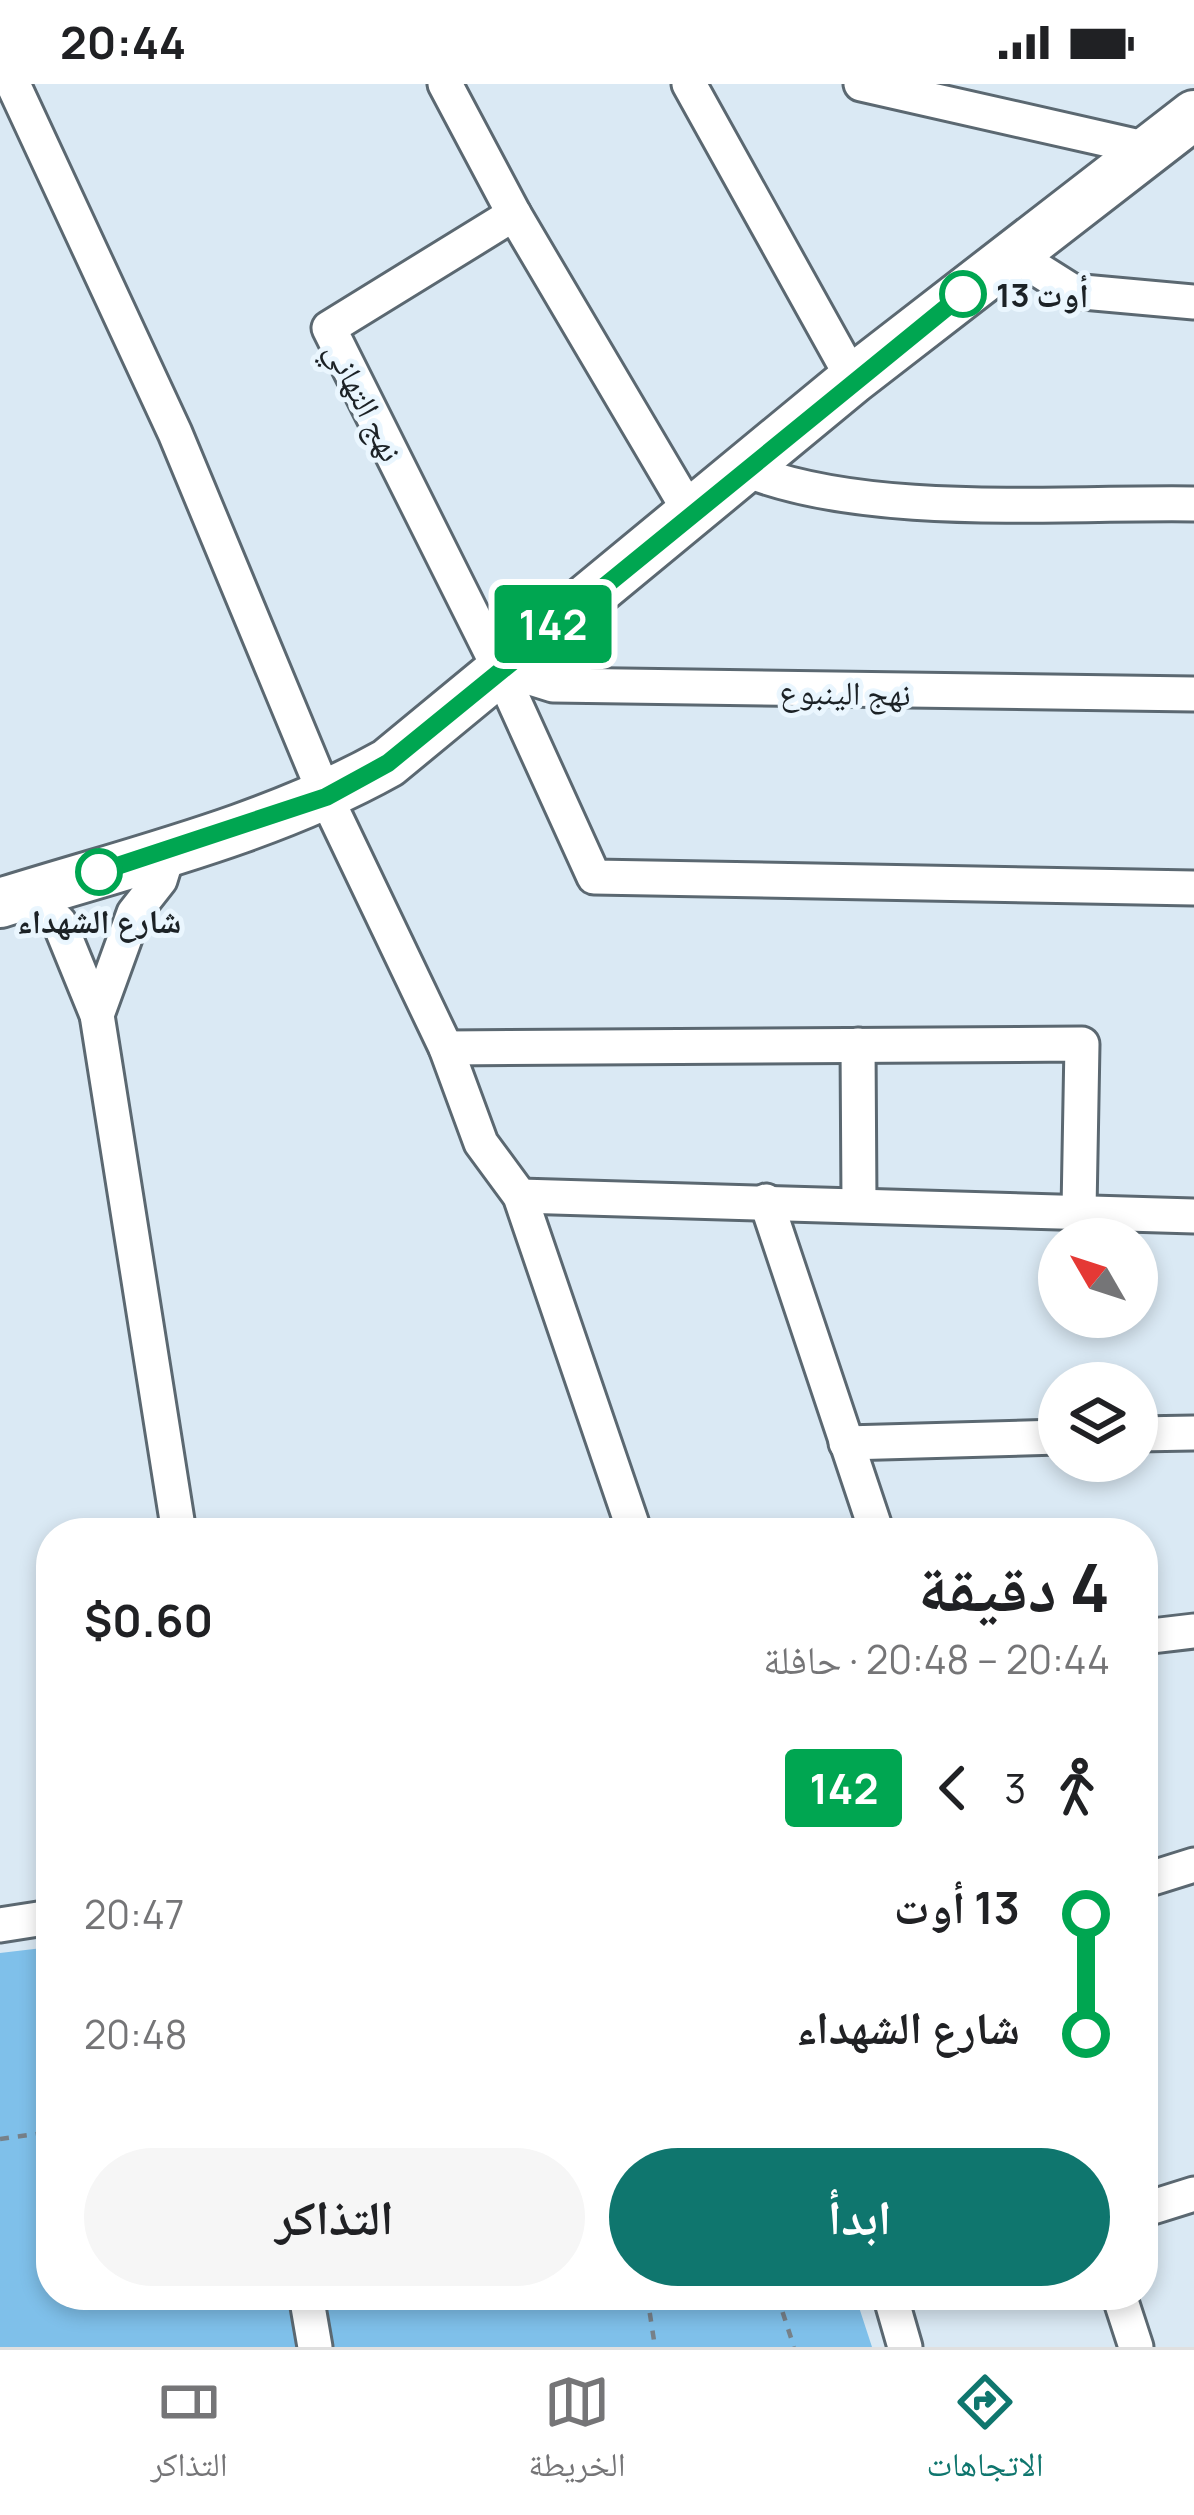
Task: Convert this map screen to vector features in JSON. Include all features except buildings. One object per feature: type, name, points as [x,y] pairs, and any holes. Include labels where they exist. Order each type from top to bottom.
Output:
[{"type":"street","points":[[13,84],[175,433],[326,797],[446,1048],[482,1143],[520,1196],[630,1518]]},
{"type":"street","points":[[445,84],[514,214],[691,514]]},
{"type":"street","points":[[689,84],[853,379]]},
{"type":"street","points":[[861,84],[1153,150]]},
{"type":"street","points":[[14,898],[326,797],[388,763],[853,379],[1194,115]]},
{"type":"street","name":"نهج التهاني","points":[[499,668],[328,328],[514,214]]},
{"type":"street","points":[[1016,254],[1072,291],[1194,302]]},
{"type":"street","points":[[746,470],[794,489],[862,500],[1194,504]]},
{"type":"street","points":[[499,668],[594,877],[1194,888]]},
{"type":"street","name":"نهج الينبوع","points":[[499,668],[554,685],[1194,694]]},
{"type":"street","points":[[97,1015],[134,913],[160,880],[169,851]]},
{"type":"street","points":[[14,898],[59,922],[76,952],[97,1015],[177,1518]]},
{"type":"street","points":[[446,1048],[1082,1044],[1079,1210]]},
{"type":"street","points":[[857,1045],[859,1203]]},
{"type":"street","points":[[520,1196],[1194,1216]]},
{"type":"street","points":[[766,1201],[872,1518]]},
{"type":"street","points":[[1158,1433],[1194,1432]]},
{"type":"street","points":[[846,1443],[1038,1438]]},
{"type":"street","points":[[1158,1635],[1194,1631]]},
{"type":"street","points":[[1158,1876],[1194,1865]]},
{"type":"street","points":[[0,1925],[36,1919]]},
{"type":"street","points":[[1158,2205],[1194,2194]]},
{"type":"street","points":[[309,2310],[315,2347]]},
{"type":"street","points":[[894,2310],[905,2347]]},
{"type":"street","points":[[1124,2310],[1136,2347]]},
{"type":"path","points":[[0,2139],[36,2134]]},
{"type":"path","points":[[649,2310],[655,2347]]},
{"type":"path","points":[[782,2310],[794,2347]]},
{"type":"shaded area","points":[[36,1949],[36,2310],[860,2310],[872,2347],[0,2347],[0,1953]]},
{"type":"bus line","name":"142","points":[[99,872],[326,797],[388,763],[853,379],[963,294]]},
{"type":"place","name":"13 أوت","points":[[963,294]]},
{"type":"place","name":"شارع الشهداء","points":[[99,872]]}]
